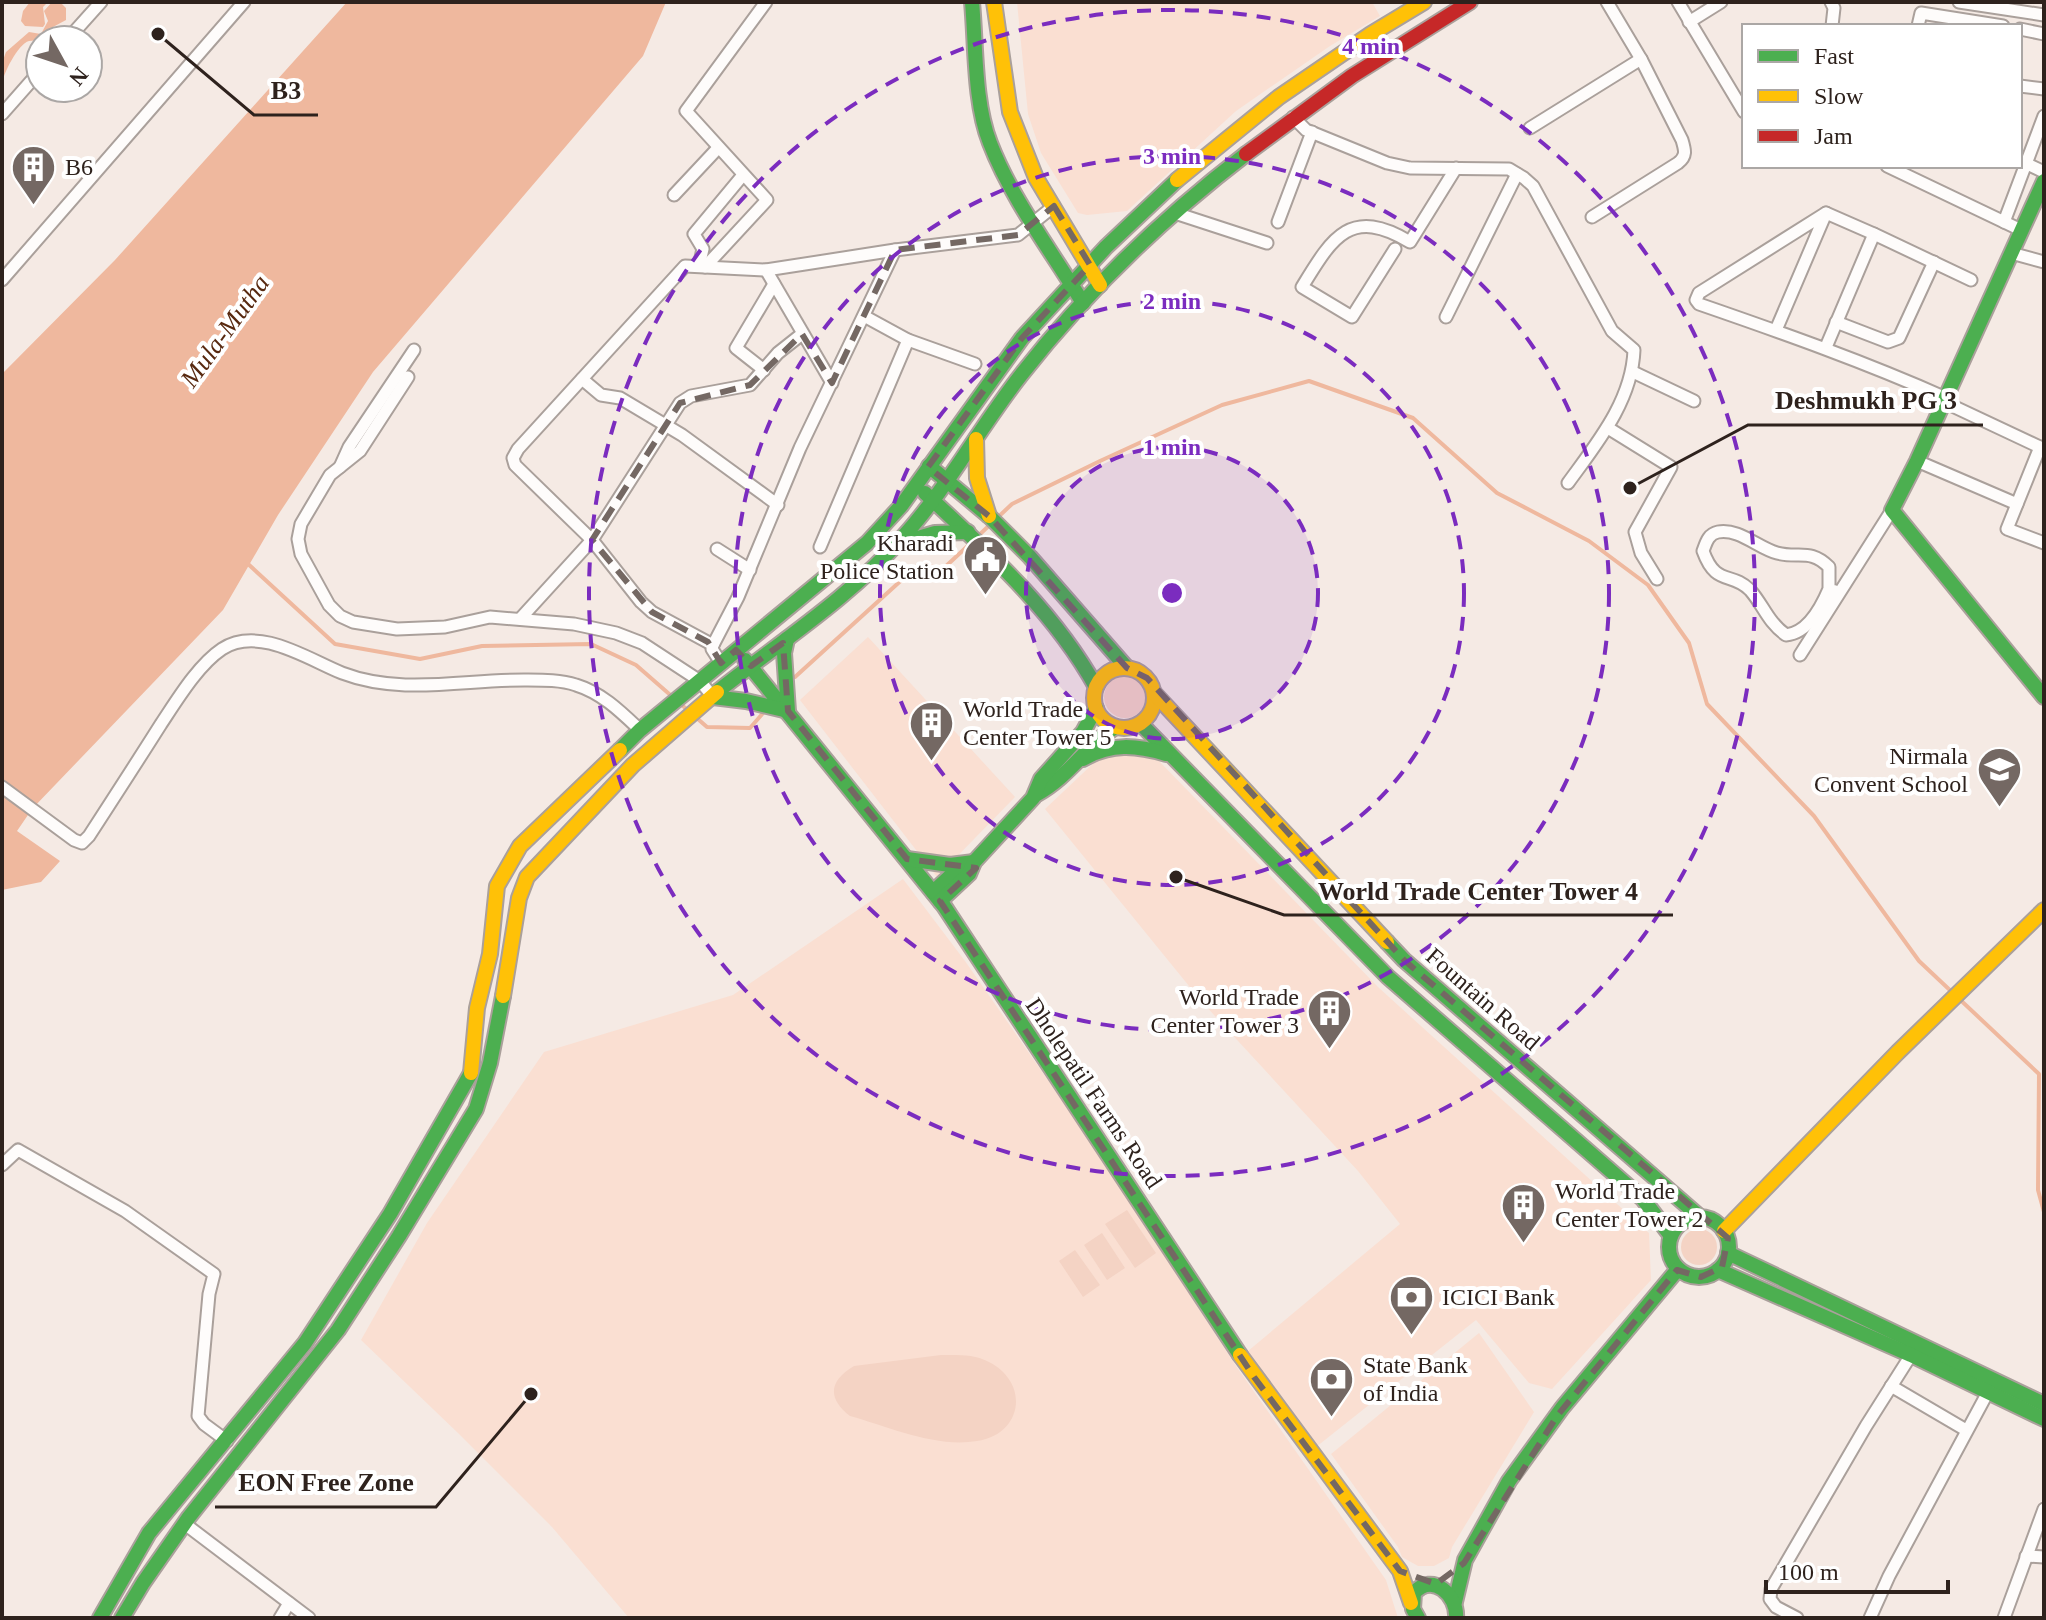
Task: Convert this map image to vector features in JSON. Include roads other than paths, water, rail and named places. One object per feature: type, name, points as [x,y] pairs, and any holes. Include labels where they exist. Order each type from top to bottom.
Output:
[{"type":"street","points":[[81,24],[101,2]]},
{"type":"street","points":[[2,280],[244,2]]},
{"type":"street","points":[[702,267],[767,200],[686,111],[766,2]]},
{"type":"street","points":[[972,2],[981,101],[989,141],[1011,185],[1083,303]]},
{"type":"street","points":[[994,2],[1010,112],[1036,178],[1100,285]]},
{"type":"street","points":[[100,1618],[149,1533],[298,1353],[390,1214],[473,1069],[477,1008],[490,954],[497,886],[528,836],[640,730],[867,543],[916,485],[1022,338],[1072,283],[1171,185],[1279,97],[1424,2]]},
{"type":"street","points":[[122,1618],[185,1524],[316,1360],[476,1109],[490,1075],[507,962],[524,880],[609,787],[680,722],[787,639],[895,545],[1039,352],[1100,285],[1175,213],[1293,117],[1371,62],[1470,2]]},
{"type":"street","points":[[1592,217],[1684,159],[1685,152],[1682,140],[1641,59],[1607,2]]},
{"type":"street","points":[[1678,2],[1742,109]]},
{"type":"street","points":[[1689,22],[1721,2]]},
{"type":"street","points":[[1831,2],[1832,24]]},
{"type":"street","points":[[1959,2],[2044,15]]},
{"type":"street","points":[[1918,24],[1921,13],[1987,24]]},
{"type":"street","points":[[2022,29],[2044,34]]},
{"type":"street","points":[[1530,128],[1641,59]]},
{"type":"street","points":[[2022,86],[2044,89]]},
{"type":"street","points":[[2,114],[24,89]]},
{"type":"street","points":[[2044,116],[2023,163],[2044,172]]},
{"type":"street","points":[[1293,117],[1306,130],[1387,163],[1410,168],[1509,169],[1533,186],[1612,331],[1634,350],[1633,372],[1608,428],[1568,483]]},
{"type":"street","points":[[1278,222],[1312,132]]},
{"type":"street","points":[[674,195],[718,148]]},
{"type":"street","points":[[1395,249],[1352,317],[1302,287],[1328,245],[1349,231],[1360,227],[1379,227],[1410,242],[1456,168]]},
{"type":"street","points":[[1891,168],[2021,230]]},
{"type":"street","points":[[2004,222],[2021,168]]},
{"type":"street","points":[[1446,317],[1517,174]]},
{"type":"street","points":[[702,267],[703,249],[694,234],[743,175]]},
{"type":"street","points":[[1800,655],[1834,591],[1829,567],[1809,554],[1778,554],[1735,534],[1717,532],[1707,539],[1703,551],[1714,572],[1750,590],[1768,620],[1786,635],[1806,628],[1834,591],[1892,510],[2044,181]]},
{"type":"street","points":[[713,645],[652,612],[641,602],[592,540],[515,465],[513,458],[518,449],[685,266],[766,270],[1018,235],[1054,206]]},
{"type":"street","points":[[1175,213],[1267,243]]},
{"type":"street","points":[[1826,213],[1971,280]]},
{"type":"street","points":[[1826,213],[1699,293],[1696,300],[1699,304],[1826,347],[2042,448],[2007,529],[2044,543]]},
{"type":"street","points":[[1776,330],[1826,213]]},
{"type":"street","points":[[1826,347],[1874,234]]},
{"type":"street","points":[[721,663],[712,649],[713,645],[750,570],[800,448],[895,250]]},
{"type":"street","points":[[2011,253],[2044,262]]},
{"type":"street","points":[[1836,322],[1888,342],[1899,338],[1934,262]]},
{"type":"street","points":[[766,270],[832,383]]},
{"type":"street","points":[[764,370],[736,348],[774,284]]},
{"type":"street","points":[[864,316],[908,340],[975,364]]},
{"type":"street","points":[[520,619],[592,540],[680,403],[691,396],[750,385],[778,353],[802,334]]},
{"type":"street","points":[[820,547],[908,340]]},
{"type":"street","points":[[340,467],[349,447],[414,350]]},
{"type":"street","points":[[1633,372],[1694,401]]},
{"type":"street","points":[[408,377],[360,451],[340,467],[317,493],[301,524],[298,539],[301,554],[320,591],[340,616],[353,622],[421,630],[490,617],[574,624],[616,633],[642,643],[708,701],[746,701],[788,711],[784,653],[787,639]]},
{"type":"street","points":[[582,379],[601,395],[620,398],[665,425],[778,505]]},
{"type":"street","points":[[1608,428],[1671,467],[1635,532],[1641,553],[1657,579]]},
{"type":"street","points":[[976,439],[977,478],[994,521]]},
{"type":"street","points":[[1917,461],[2017,504]]},
{"type":"street","name":"Fountain Road","points":[[929,466],[994,521],[1127,668],[1147,678],[1154,693],[1395,951],[1700,1217],[1714,1221],[1724,1231]]},
{"type":"street","points":[[916,485],[1011,574],[1079,656],[1096,687],[1096,708],[1083,732],[1041,779],[1037,794]]},
{"type":"street","points":[[1892,510],[2044,697]]},
{"type":"street","points":[[895,545],[935,533],[970,534]]},
{"type":"street","points":[[717,549],[750,570]]},
{"type":"street","points":[[2,787],[82,843],[189,684],[220,650],[229,645],[256,642],[292,648],[343,673],[395,685],[506,679],[547,680],[576,685],[612,704],[640,730]]},
{"type":"street","name":"Dholepatil Farms Road","points":[[736,650],[936,896],[1254,1377],[1400,1571],[1418,1618]]},
{"type":"street","points":[[1096,687],[1111,671],[1127,668]]},
{"type":"street","points":[[1096,708],[1103,720],[1115,727],[1128,728],[1141,724],[1152,710],[1154,693]]},
{"type":"street","points":[[667,707],[680,722]]},
{"type":"street","name":"Fountain Road","points":[[1141,724],[1388,977],[1643,1199],[1671,1236],[1669,1251],[1678,1269]]},
{"type":"street","points":[[968,864],[1037,794],[1055,784],[1096,740],[1115,727]]},
{"type":"street","points":[[1075,763],[1092,753],[1120,745],[1148,747],[1174,756]]},
{"type":"street","points":[[907,859],[968,864]]},
{"type":"street","points":[[936,896],[969,874],[968,864]]},
{"type":"street","points":[[1457,1612],[1464,1563],[1511,1479],[1678,1269],[1695,1277],[1707,1276],[1718,1270],[1728,1253],[1728,1238],[1724,1231],[1898,1052],[2044,910]]},
{"type":"street","points":[[2,1165],[18,1150],[125,1211],[214,1274],[209,1294],[198,1416],[227,1441]]},
{"type":"street","points":[[1671,1236],[1685,1220],[1700,1217]]},
{"type":"street","points":[[1728,1253],[2044,1404]]},
{"type":"street","points":[[1718,1270],[1911,1355],[2044,1419]]},
{"type":"street","points":[[349,1275],[366,1285]]},
{"type":"street","points":[[1797,1618],[1776,1607],[1770,1599],[1771,1589],[1911,1355]]},
{"type":"street","points":[[1891,1386],[1966,1430]]},
{"type":"street","points":[[1870,1618],[1889,1576],[1988,1392]]},
{"type":"street","points":[[2004,1618],[2044,1509]]},
{"type":"street","points":[[185,1524],[309,1618]]},
{"type":"street","points":[[2026,1556],[2044,1557]]},
{"type":"street","points":[[1411,1603],[1415,1591],[1464,1563]]},
{"type":"street","name":"Dholepatil Farms Road","points":[[1400,1571],[1444,1588],[1457,1612]]},
{"type":"street","points":[[280,1618],[289,1603]]},
{"type":"water","points":[[30,2],[48,2],[43,7],[45,24],[24,25],[21,21],[23,11]]},
{"type":"water","points":[[52,2],[60,2],[66,8],[66,20],[59,24],[46,24],[44,11]]},
{"type":"water","name":"Mula-Mutha","points":[[347,2],[666,2],[643,56],[373,372],[278,515],[223,610],[32,809],[2,786],[2,374],[115,260]]},
{"type":"water","points":[[24,36],[24,44],[8,67],[2,84],[2,63],[6,52]]},
{"type":"water","points":[[2,792],[30,812],[17,831],[60,861],[41,882],[2,890]]},
{"type":"waterway","points":[[978,536],[1012,504],[1100,461],[1222,405],[1309,381],[1413,418],[1497,493],[1589,541],[1648,585],[1689,643],[1707,704],[1814,816],[1919,961],[2039,1074],[2038,1190],[2044,1212]]},
{"type":"waterway","points":[[795,677],[917,566],[945,567],[972,542]]},
{"type":"waterway","points":[[247,563],[335,644],[420,659],[482,646],[591,644],[636,665],[707,727],[750,728],[764,712]]},
{"type":"place","name":"B3","points":[[158,34]]},
{"type":"place","name":"B6","points":[[34,206]]},
{"type":"place","name":"Deshmukh PG 3","points":[[1630,488]]},
{"type":"place","name":"Kharadi Police Station","points":[[985,596]]},
{"type":"place","name":"World Trade Center Tower 5","points":[[932,762]]},
{"type":"place","name":"Nirmala Convent School","points":[[1999,809]]},
{"type":"place","name":"World Trade Center Tower 4","points":[[1176,877]]},
{"type":"place","name":"World Trade Center Tower 3","points":[[1330,1050]]},
{"type":"place","name":"World Trade Center Tower 2","points":[[1524,1244]]},
{"type":"place","name":"ICICI Bank","points":[[1411,1336]]},
{"type":"place","name":"EON Free Zone","points":[[531,1394]]},
{"type":"place","name":"State Bank of India","points":[[1332,1418]]}]
